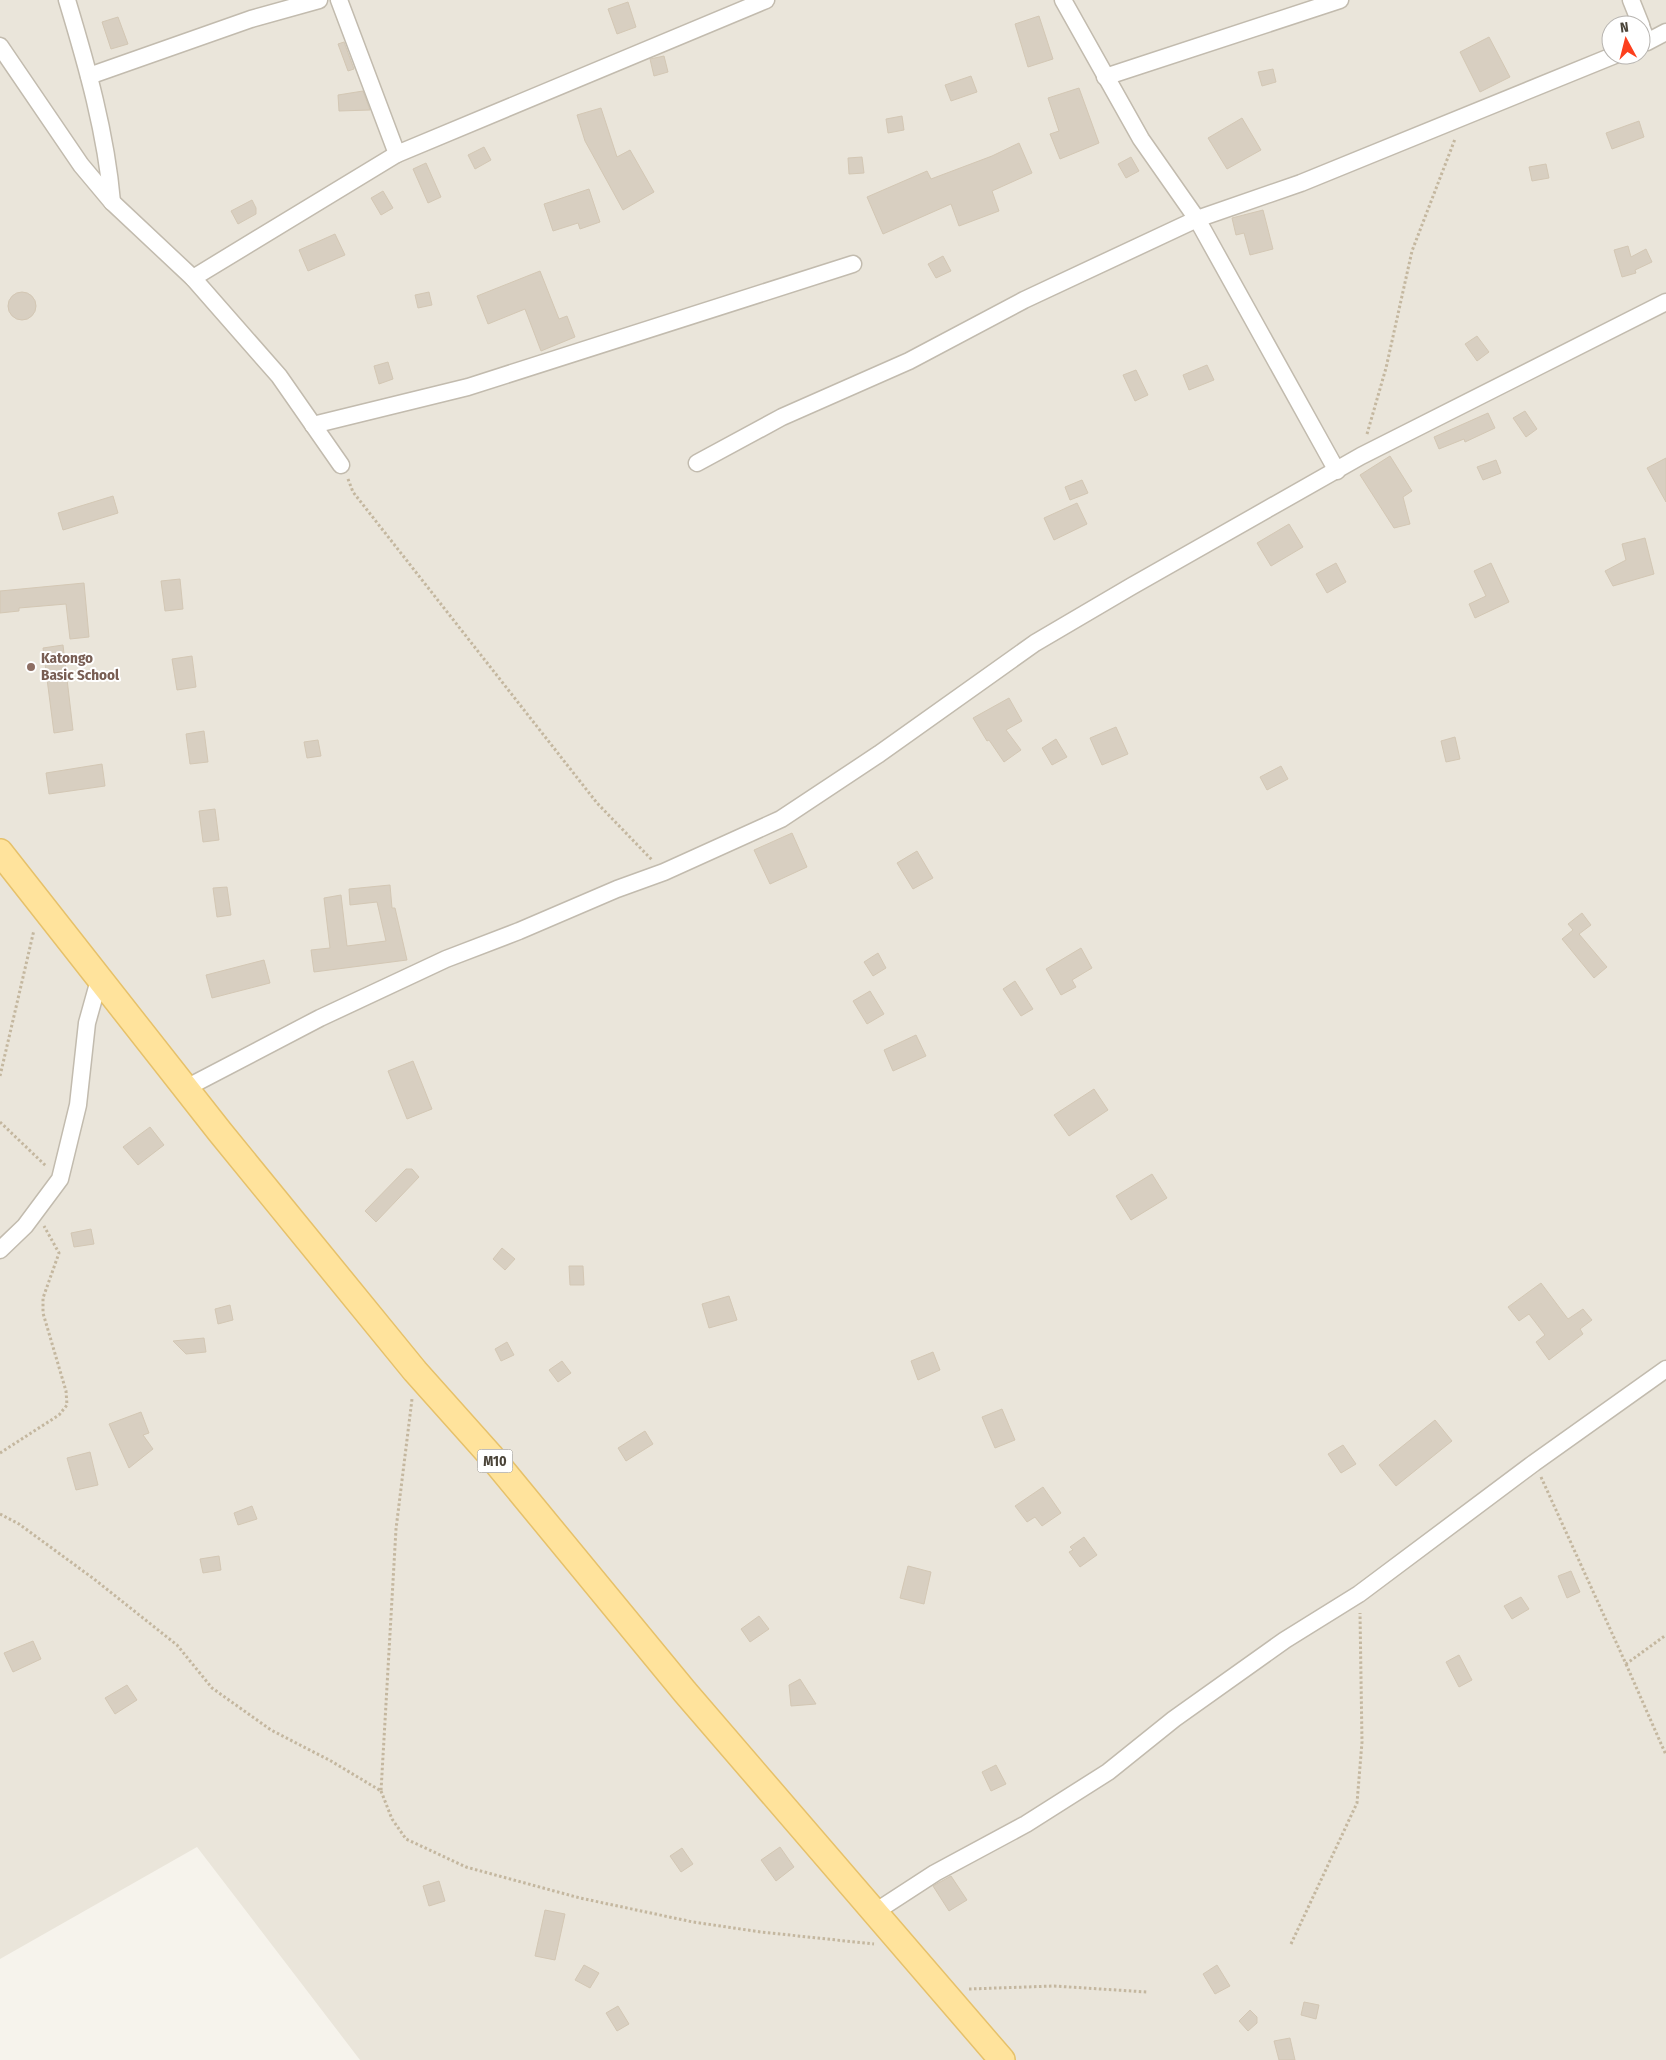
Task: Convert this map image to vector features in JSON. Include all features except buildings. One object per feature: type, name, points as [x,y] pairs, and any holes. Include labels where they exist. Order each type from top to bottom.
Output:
[{"type":"main road","name":"M10","points":[[0,852],[41,902],[99,980],[415,1371],[490,1455],[685,1692],[1002,2060]]},
{"type":"street","points":[[67,0],[89,76],[109,164],[112,202]]},
{"type":"street","points":[[89,76],[251,19],[319,0]]},
{"type":"street","points":[[340,0],[397,154]]},
{"type":"street","points":[[194,278],[397,154],[766,0]]},
{"type":"street","points":[[1063,0],[1141,139],[1197,219],[1337,472]]},
{"type":"street","points":[[1105,77],[1340,0]]},
{"type":"street","points":[[1631,0],[1637,15]]},
{"type":"street","points":[[1651,40],[1666,32]]},
{"type":"street","points":[[0,46],[81,165],[112,202],[194,278],[279,376],[341,465]]},
{"type":"street","points":[[697,463],[782,417],[909,361],[1024,300],[1197,219],[1301,183],[1601,61]]},
{"type":"street","points":[[313,425],[468,387],[853,264]]},
{"type":"street","points":[[186,1088],[320,1018],[446,959],[520,931],[617,889],[664,872],[781,819],[879,754],[1035,643],[1337,472],[1361,456],[1666,302]]},
{"type":"street","points":[[0,1250],[25,1226],[60,1179],[78,1105],[87,1023],[99,980]]},
{"type":"street","points":[[875,1912],[935,1873],[1026,1824],[1108,1772],[1174,1719],[1285,1640],[1359,1594],[1534,1463],[1666,1369]]},
{"type":"path","points":[[1361,456],[1386,368],[1412,251],[1463,116]]},
{"type":"path","points":[[341,465],[354,492],[597,803],[664,872]]},
{"type":"path","points":[[0,1076],[41,902]]},
{"type":"path","points":[[0,1122],[60,1179]]},
{"type":"path","points":[[0,1453],[59,1415],[67,1405],[66,1392],[43,1313],[43,1298],[59,1253],[35,1212]]},
{"type":"path","points":[[415,1371],[396,1529],[380,1792],[392,1819],[406,1839],[466,1867],[580,1898],[693,1922],[761,1932],[904,1948]]},
{"type":"path","points":[[1534,1463],[1666,1755]]},
{"type":"path","points":[[0,1514],[19,1524],[87,1573],[177,1645],[212,1688],[271,1730],[331,1761],[380,1792]]},
{"type":"path","points":[[1291,1944],[1358,1803],[1362,1742],[1359,1594]]},
{"type":"path","points":[[1626,1664],[1666,1635]]},
{"type":"path","points":[[943,1990],[1054,1986],[1147,1992]]},
{"type":"shaded area","points":[[0,0],[1666,0],[1666,2060],[360,2060],[197,1847],[0,1959]]},
{"type":"place","name":"Katongo Basic School","points":[[31,667]]}]
